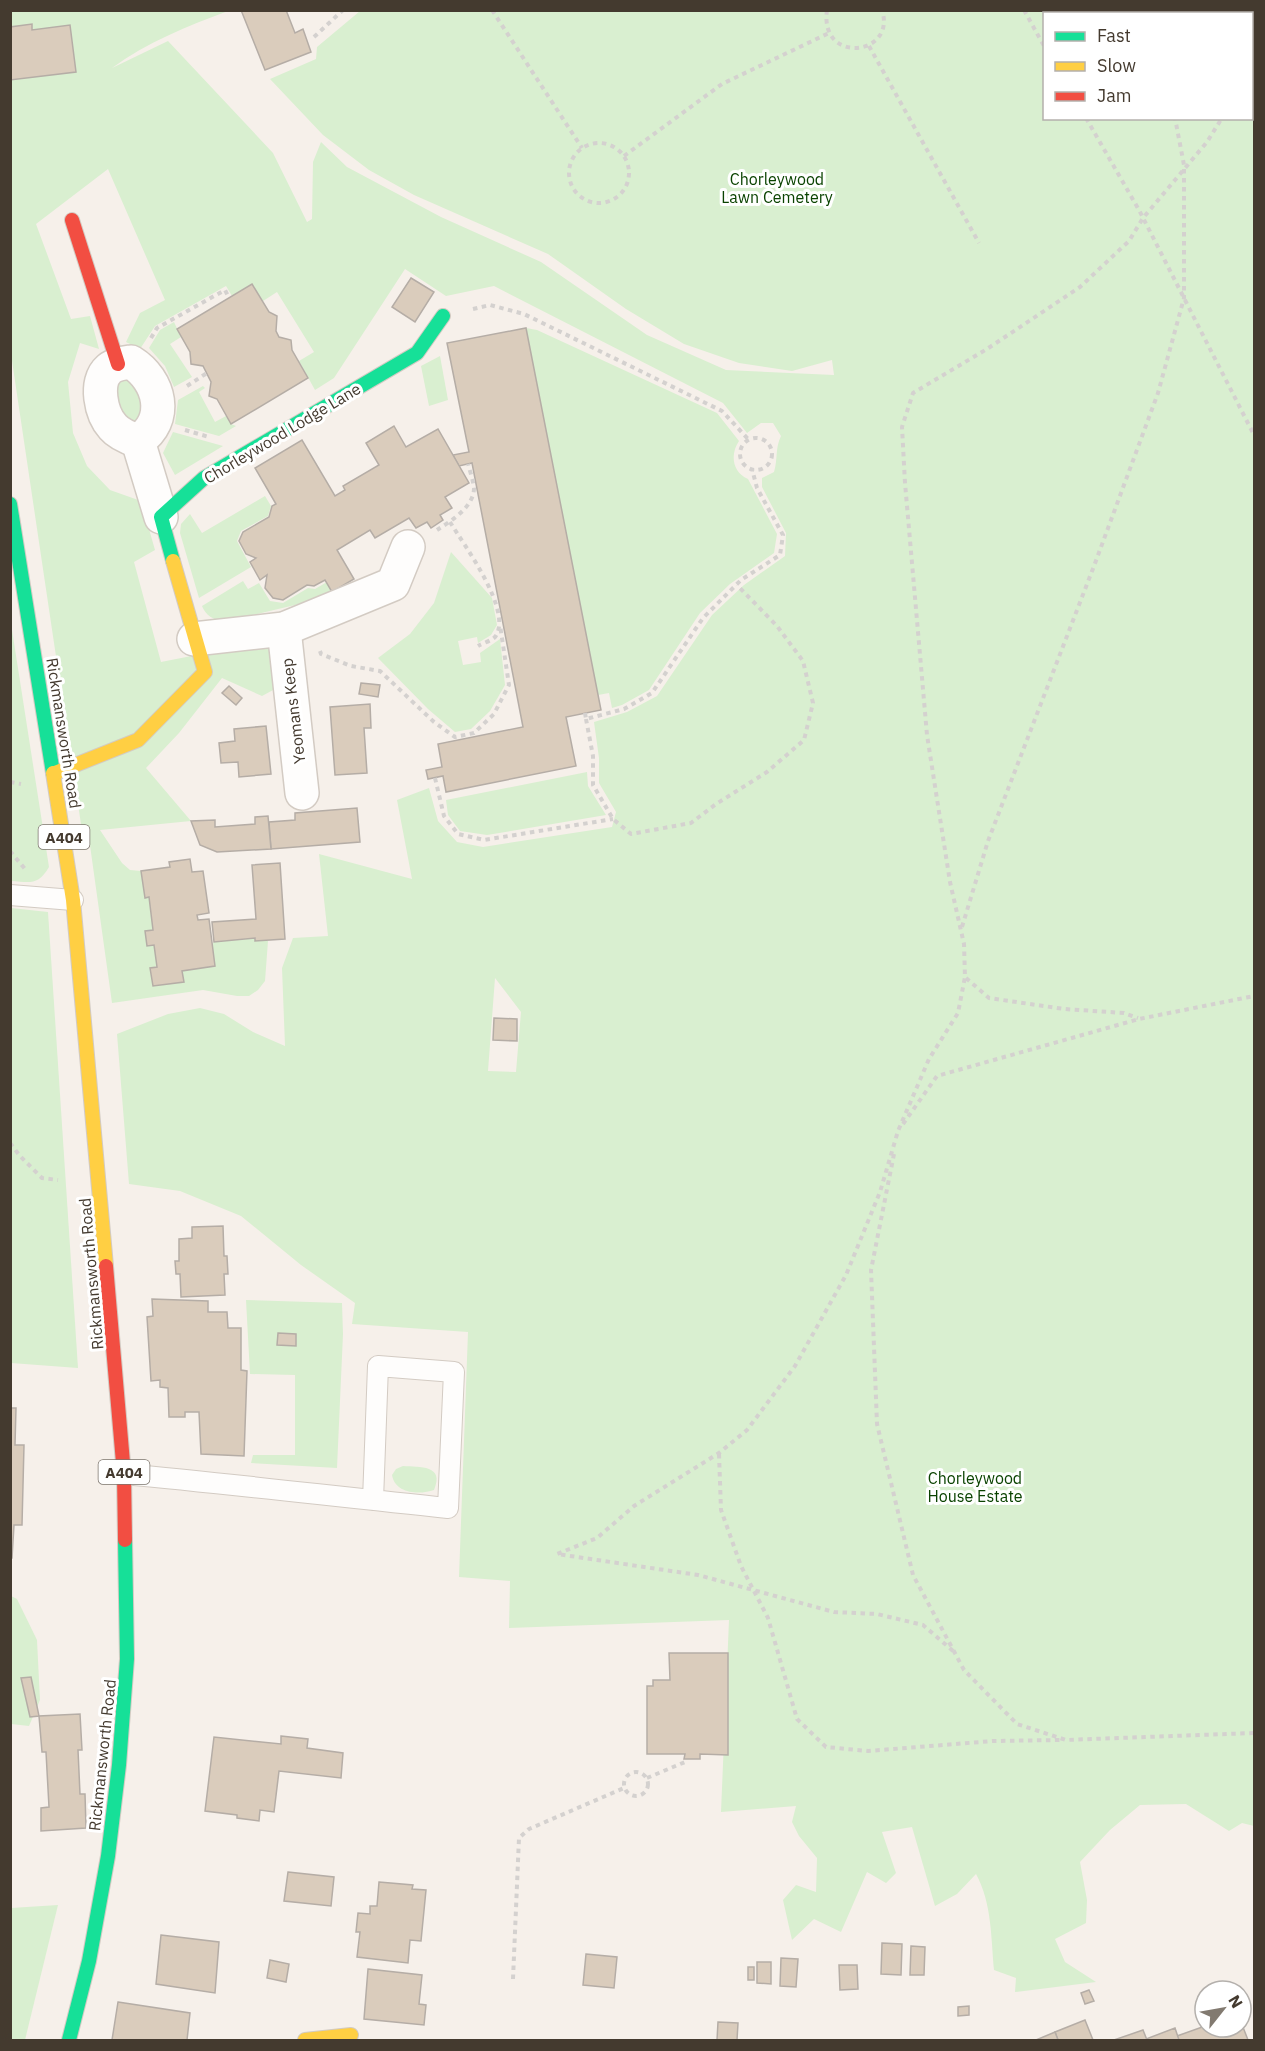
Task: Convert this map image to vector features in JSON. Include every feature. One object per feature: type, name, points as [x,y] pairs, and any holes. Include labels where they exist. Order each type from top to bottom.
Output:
[{"type":"main road","points":[[72,220],[126,364]]},
{"type":"main road","name":"Chorleywood Lodge Lane","points":[[161,517],[204,478],[417,353],[443,316]]},
{"type":"main road","name":"Rickmansworth Road","points":[[10,504],[74,900],[124,1474],[127,1659],[120,1765],[108,1856],[89,1961],[69,2040]]},
{"type":"main road","points":[[55,773],[138,740],[205,672],[161,517]]},
{"type":"main road","points":[[305,2040],[351,2035]]},
{"type":"street","points":[[126,364],[143,370],[153,385],[158,403],[155,422],[149,434],[138,441],[126,437],[113,427],[105,415],[101,400],[101,383],[108,370],[126,364]]},
{"type":"street","points":[[138,441],[161,517]]},
{"type":"street","points":[[194,639],[294,624],[393,584],[408,547]]},
{"type":"street","name":"Yeomans Keep","points":[[294,624],[302,793]]},
{"type":"lane","points":[[10,895],[74,900]]},
{"type":"lane","points":[[124,1474],[228,1483],[373,1500],[448,1508],[454,1372],[378,1366],[373,1500]]},
{"type":"path","points":[[314,37],[343,10]]},
{"type":"path","points":[[492,10],[582,148]]},
{"type":"path","points":[[827,10],[826,22],[829,33],[837,43],[847,48],[858,49],[869,46],[878,38],[884,28],[882,10]]},
{"type":"path","points":[[1024,10],[1043,44]]},
{"type":"path","points":[[624,156],[722,84],[829,33]]},
{"type":"path","points":[[869,46],[979,243]]},
{"type":"path","points":[[1087,120],[1143,218],[1254,435]]},
{"type":"path","points":[[961,930],[988,841],[1158,393],[1184,298],[1184,169],[1175,120]]},
{"type":"path","points":[[953,1651],[923,1625],[877,1614],[834,1612],[698,1575],[557,1554],[597,1538],[634,1506],[719,1453],[747,1430],[795,1366],[846,1275],[880,1192],[898,1131],[929,1059],[958,1013],[965,977],[964,944],[950,882],[927,735],[905,483],[902,427],[913,393],[1080,287],[1129,241],[1143,218],[1207,142],[1221,120]]},
{"type":"path","points":[[592,143],[605,143],[615,147],[624,156],[629,167],[629,179],[624,190],[616,199],[605,203],[593,203],[582,199],[574,190],[569,179],[569,167],[573,156],[582,148],[592,143]]},
{"type":"path","points":[[126,364],[157,328],[225,290],[229,298]]},
{"type":"path","points":[[443,316],[490,306],[524,314],[722,411],[748,440]]},
{"type":"path","points":[[758,438],[767,443],[772,452],[767,466],[752,469],[744,464],[740,454],[748,440],[758,438]]},
{"type":"path","points":[[408,547],[450,522],[470,502],[474,489],[468,464]]},
{"type":"path","points":[[736,585],[777,626],[803,661],[813,703],[804,740],[767,772],[716,804],[691,824],[631,834],[613,819],[593,785],[593,756],[586,716],[624,709],[652,693],[704,618],[736,585],[780,555],[783,535],[757,488],[752,469]]},
{"type":"path","points":[[294,624],[321,654],[351,666],[380,671],[434,722],[454,737],[474,733],[494,714],[509,685],[497,607],[490,588],[450,522]]},
{"type":"path","points":[[478,646],[494,638],[500,625]]},
{"type":"path","points":[[435,778],[444,816],[458,834],[484,840],[613,819]]},
{"type":"path","points":[[965,977],[989,998],[1064,1009],[1124,1013],[1139,1019]]},
{"type":"path","points":[[1066,1740],[1017,1724],[964,1670],[913,1575],[877,1424],[871,1270],[898,1131],[938,1076],[1139,1019],[1254,996]]},
{"type":"path","points":[[10,1143],[42,1178],[58,1180]]},
{"type":"path","points":[[719,1453],[721,1510],[741,1566],[768,1618],[797,1719],[826,1747],[868,1751],[993,1741],[1254,1733]]},
{"type":"path","points":[[647,1778],[685,1762]]},
{"type":"path","points":[[637,1772],[647,1778],[647,1790],[641,1796],[632,1796],[626,1792],[624,1780],[629,1774],[637,1772]]},
{"type":"path","points":[[513,1979],[519,1838],[529,1829],[624,1788]]},
{"type":"green space","points":[[10,11],[228,11],[154,42],[112,68],[168,41],[273,153],[307,222],[312,219],[313,162],[321,142],[347,167],[441,217],[541,262],[647,335],[726,370],[834,375],[832,360],[792,371],[739,363],[684,344],[626,309],[548,254],[414,195],[369,170],[323,135],[270,79],[316,59],[317,47],[360,11],[1254,11],[1254,1826],[1242,1823],[1229,1831],[1186,1804],[1140,1805],[1110,1830],[1080,1862],[1087,1900],[1086,1923],[1055,1939],[1065,1962],[1096,1982],[1015,1992],[1016,1978],[994,1970],[988,1909],[976,1874],[957,1894],[935,1906],[912,1827],[882,1832],[896,1873],[886,1883],[867,1872],[841,1932],[814,1919],[792,1940],[783,1900],[796,1885],[816,1892],[817,1858],[799,1836],[792,1822],[796,1806],[721,1812],[729,1620],[509,1628],[510,1581],[459,1577],[468,1332],[352,1324],[355,1303],[301,1265],[241,1216],[180,1191],[129,1184],[117,1034],[168,1014],[200,1008],[224,1014],[253,1032],[285,1046],[282,968],[293,938],[328,936],[319,854],[412,879],[397,800],[429,788],[438,821],[457,842],[483,847],[612,827],[616,812],[599,783],[599,758],[594,722],[627,712],[657,696],[712,615],[744,585],[785,556],[786,533],[762,487],[762,478],[774,472],[781,436],[773,423],[761,423],[747,433],[723,403],[494,286],[446,296],[405,269],[334,378],[315,390],[299,361],[314,352],[277,292],[263,301],[252,284],[232,296],[226,286],[155,326],[140,349],[126,342],[140,313],[165,300],[108,169],[36,224],[71,319],[90,316],[99,349],[80,343],[68,382],[73,433],[87,466],[110,490],[141,501],[155,550],[134,562],[161,662],[268,641],[275,689],[262,696],[222,678],[179,733],[146,768],[191,821],[100,830],[122,863],[130,870],[141,871],[145,898],[149,897],[153,930],[147,946],[154,945],[157,966],[150,968],[153,986],[183,982],[182,971],[215,966],[212,944],[214,942],[255,938],[256,941],[268,941],[265,981],[258,990],[249,996],[203,990],[112,1003],[88,831],[82,831],[11,354]],"holes":[[[495,978],[521,1012],[516,1072],[488,1071]]]},
{"type":"green space","points":[[174,322],[181,337],[170,344],[192,377],[174,387],[165,366],[149,348],[160,330]]},
{"type":"green space","points":[[526,328],[537,330],[717,413],[739,441],[734,451],[736,467],[748,479],[777,534],[774,553],[730,584],[700,613],[649,690],[612,708],[609,693],[598,695]]},
{"type":"green space","points":[[440,356],[448,400],[429,406],[421,366]]},
{"type":"green space","points":[[134,377],[144,406],[136,427],[119,406],[116,387],[116,380]]},
{"type":"green space","points":[[203,386],[205,388],[199,392],[215,422],[226,416],[231,424],[236,426],[219,436],[175,424],[178,400]]},
{"type":"green space","points":[[173,432],[223,446],[175,475],[163,453]]},
{"type":"green space","points":[[265,496],[271,506],[268,516],[241,531],[237,541],[251,567],[199,598],[180,533],[181,524],[190,514],[202,533]]},
{"type":"green space","points":[[451,552],[492,598],[497,625],[491,635],[478,643],[477,637],[458,641],[463,665],[481,662],[480,653],[500,639],[505,685],[490,711],[471,729],[455,732],[428,709],[378,658],[410,634],[434,603]]},
{"type":"green space","points":[[243,581],[248,589],[259,583],[270,601],[283,603],[308,588],[315,589],[327,582],[332,592],[295,605],[223,622],[208,615],[202,606]]},
{"type":"green space","points":[[10,617],[49,867],[41,877],[33,882],[11,881]]},
{"type":"green space","points":[[587,772],[588,786],[606,815],[487,835],[460,831],[448,815],[446,800]]},
{"type":"green space","points":[[11,908],[48,912],[78,1368],[11,1363]]},
{"type":"green space","points":[[246,1300],[342,1303],[343,1334],[337,1468],[251,1463],[253,1455],[295,1455],[295,1375],[250,1374]]},
{"type":"green space","points":[[403,1466],[423,1467],[434,1472],[437,1482],[434,1490],[409,1492],[398,1486],[392,1475],[396,1469]]},
{"type":"green space","points":[[11,1596],[17,1599],[37,1640],[40,1700],[29,1726],[11,1724]]},
{"type":"green space","points":[[58,1905],[25,2040],[11,2040],[11,1908]]},
{"type":"building","points":[[241,10],[286,10],[295,33],[303,29],[311,52],[265,70]]},
{"type":"building","points":[[32,24],[32,30],[70,25],[76,72],[10,80],[10,27]]},
{"type":"building","points":[[411,278],[434,292],[415,322],[392,307]]},
{"type":"building","points":[[252,284],[269,312],[277,316],[276,331],[279,337],[291,340],[292,350],[308,378],[231,424],[217,399],[209,396],[211,382],[203,366],[191,364],[190,352],[177,329]]},
{"type":"building","points":[[526,328],[601,710],[566,717],[576,766],[446,792],[443,776],[428,779],[426,770],[442,767],[438,744],[523,727],[472,463],[459,466],[453,455],[469,452],[447,343]]},
{"type":"building","points":[[394,426],[406,447],[438,429],[469,483],[445,497],[452,508],[440,515],[443,520],[431,528],[427,522],[416,528],[409,518],[375,538],[370,530],[337,550],[354,579],[332,592],[325,580],[314,586],[307,585],[283,600],[273,598],[265,588],[267,575],[260,580],[250,562],[256,558],[246,554],[239,541],[243,532],[269,517],[272,506],[276,504],[255,468],[302,440],[335,496],[345,490],[343,486],[379,465],[366,443]]},
{"type":"building","points":[[361,683],[380,685],[378,697],[359,694]]},
{"type":"building","points":[[229,686],[242,698],[236,705],[222,693]]},
{"type":"building","points":[[370,704],[371,728],[364,728],[367,773],[335,775],[330,707]]},
{"type":"building","points":[[266,726],[271,774],[239,777],[238,762],[221,763],[219,743],[235,741],[234,729]]},
{"type":"building","points":[[357,808],[360,842],[271,849],[269,822],[295,820],[295,813]]},
{"type":"building","points":[[268,816],[271,849],[217,852],[200,845],[191,821],[215,820],[215,827],[255,824],[255,817]]},
{"type":"building","points":[[190,859],[192,872],[203,871],[209,913],[197,915],[198,920],[209,919],[215,966],[182,971],[184,982],[153,986],[150,968],[157,967],[154,945],[147,946],[145,931],[153,930],[149,897],[145,898],[141,871],[170,867],[169,862]]},
{"type":"building","points":[[280,863],[285,939],[255,941],[255,938],[214,942],[212,922],[256,919],[252,865]]},
{"type":"building","points":[[494,1018],[517,1019],[517,1041],[493,1040]]},
{"type":"building","points":[[223,1226],[224,1256],[227,1256],[228,1274],[224,1274],[225,1295],[181,1297],[180,1274],[176,1274],[175,1261],[179,1261],[179,1239],[192,1238],[192,1227]]},
{"type":"building","points":[[152,1299],[208,1301],[208,1312],[227,1312],[228,1328],[241,1328],[241,1370],[247,1371],[244,1456],[201,1454],[199,1412],[185,1412],[185,1417],[169,1417],[168,1388],[160,1387],[160,1380],[151,1381],[147,1317],[153,1316]]},
{"type":"building","points":[[278,1333],[296,1334],[296,1346],[277,1345]]},
{"type":"building","points":[[10,1408],[16,1408],[15,1445],[24,1445],[22,1525],[14,1525],[12,1558],[10,1558]]},
{"type":"building","points":[[669,1653],[728,1653],[728,1755],[700,1754],[700,1759],[684,1759],[685,1754],[647,1754],[647,1686],[653,1686],[653,1680],[670,1680]]},
{"type":"building","points":[[31,1677],[39,1716],[30,1717],[21,1678]]},
{"type":"building","points":[[80,1714],[82,1750],[78,1750],[80,1794],[85,1794],[86,1828],[41,1831],[41,1808],[49,1807],[46,1752],[42,1752],[39,1716]]},
{"type":"building","points":[[281,1736],[308,1739],[307,1748],[343,1753],[341,1778],[279,1771],[274,1812],[260,1810],[259,1821],[237,1818],[237,1815],[205,1811],[214,1737],[281,1744]]},
{"type":"building","points":[[288,1872],[334,1877],[331,1906],[284,1901]]},
{"type":"building","points":[[379,1882],[413,1885],[412,1889],[426,1890],[421,1941],[410,1940],[408,1963],[357,1957],[360,1932],[356,1932],[358,1913],[370,1914],[370,1906],[377,1906]]},
{"type":"building","points":[[161,1935],[219,1942],[215,1993],[156,1984]]},
{"type":"building","points":[[882,1943],[902,1944],[901,1975],[881,1974]]},
{"type":"building","points":[[911,1946],[925,1947],[924,1975],[910,1975]]},
{"type":"building","points":[[586,1954],[617,1957],[614,1988],[583,1985]]},
{"type":"building","points":[[781,1958],[798,1959],[796,1987],[780,1986]]},
{"type":"building","points":[[270,1960],[289,1964],[286,1982],[267,1978]]},
{"type":"building","points":[[757,1962],[771,1962],[771,1984],[757,1983]]},
{"type":"building","points":[[839,1965],[857,1965],[858,1989],[840,1990]]},
{"type":"building","points":[[748,1967],[754,1967],[754,1980],[748,1980]]},
{"type":"building","points":[[368,1969],[422,1975],[419,2004],[426,2005],[424,2025],[364,2019]]},
{"type":"building","points":[[1089,1990],[1094,2001],[1085,2004],[1081,1993]]},
{"type":"building","points":[[118,2002],[190,2013],[187,2040],[112,2040]]},
{"type":"building","points":[[969,2006],[969,2015],[958,2016],[958,2007]]},
{"type":"building","points":[[1085,2020],[1093,2040],[1058,2040],[1055,2032]]},
{"type":"building","points":[[718,2022],[738,2023],[737,2040],[717,2040]]},
{"type":"building","points":[[1175,2028],[1179,2040],[1146,2039]]},
{"type":"building","points":[[1143,2030],[1147,2040],[1114,2040]]},
{"type":"building","points":[[1193,2030],[1193,2039],[1248,2040],[1179,2040],[1177,2036]]},
{"type":"building","points":[[1055,2032],[1058,2040],[1036,2040]]},
{"type":"traffic: fast","points":[[173,561],[161,517],[204,478],[417,353],[443,316]]},
{"type":"traffic: fast","points":[[10,504],[53,773]]},
{"type":"traffic: fast","points":[[69,2040],[89,1961],[108,1856],[119,1765],[127,1659],[125,1540]]},
{"type":"traffic: slow","points":[[55,773],[138,740],[205,672],[173,561]]},
{"type":"traffic: slow","points":[[53,773],[73,900],[106,1266]]},
{"type":"traffic: slow","points":[[305,2040],[351,2035]]},
{"type":"traffic: jam","points":[[72,220],[118,364]]},
{"type":"traffic: jam","points":[[106,1266],[124,1474],[125,1540]]},
{"type":"park label","name":"Chorleywood Lawn Cemetery","points":[[777,188]]},
{"type":"park label","name":"Chorleywood House Estate","points":[[975,1487]]}]
